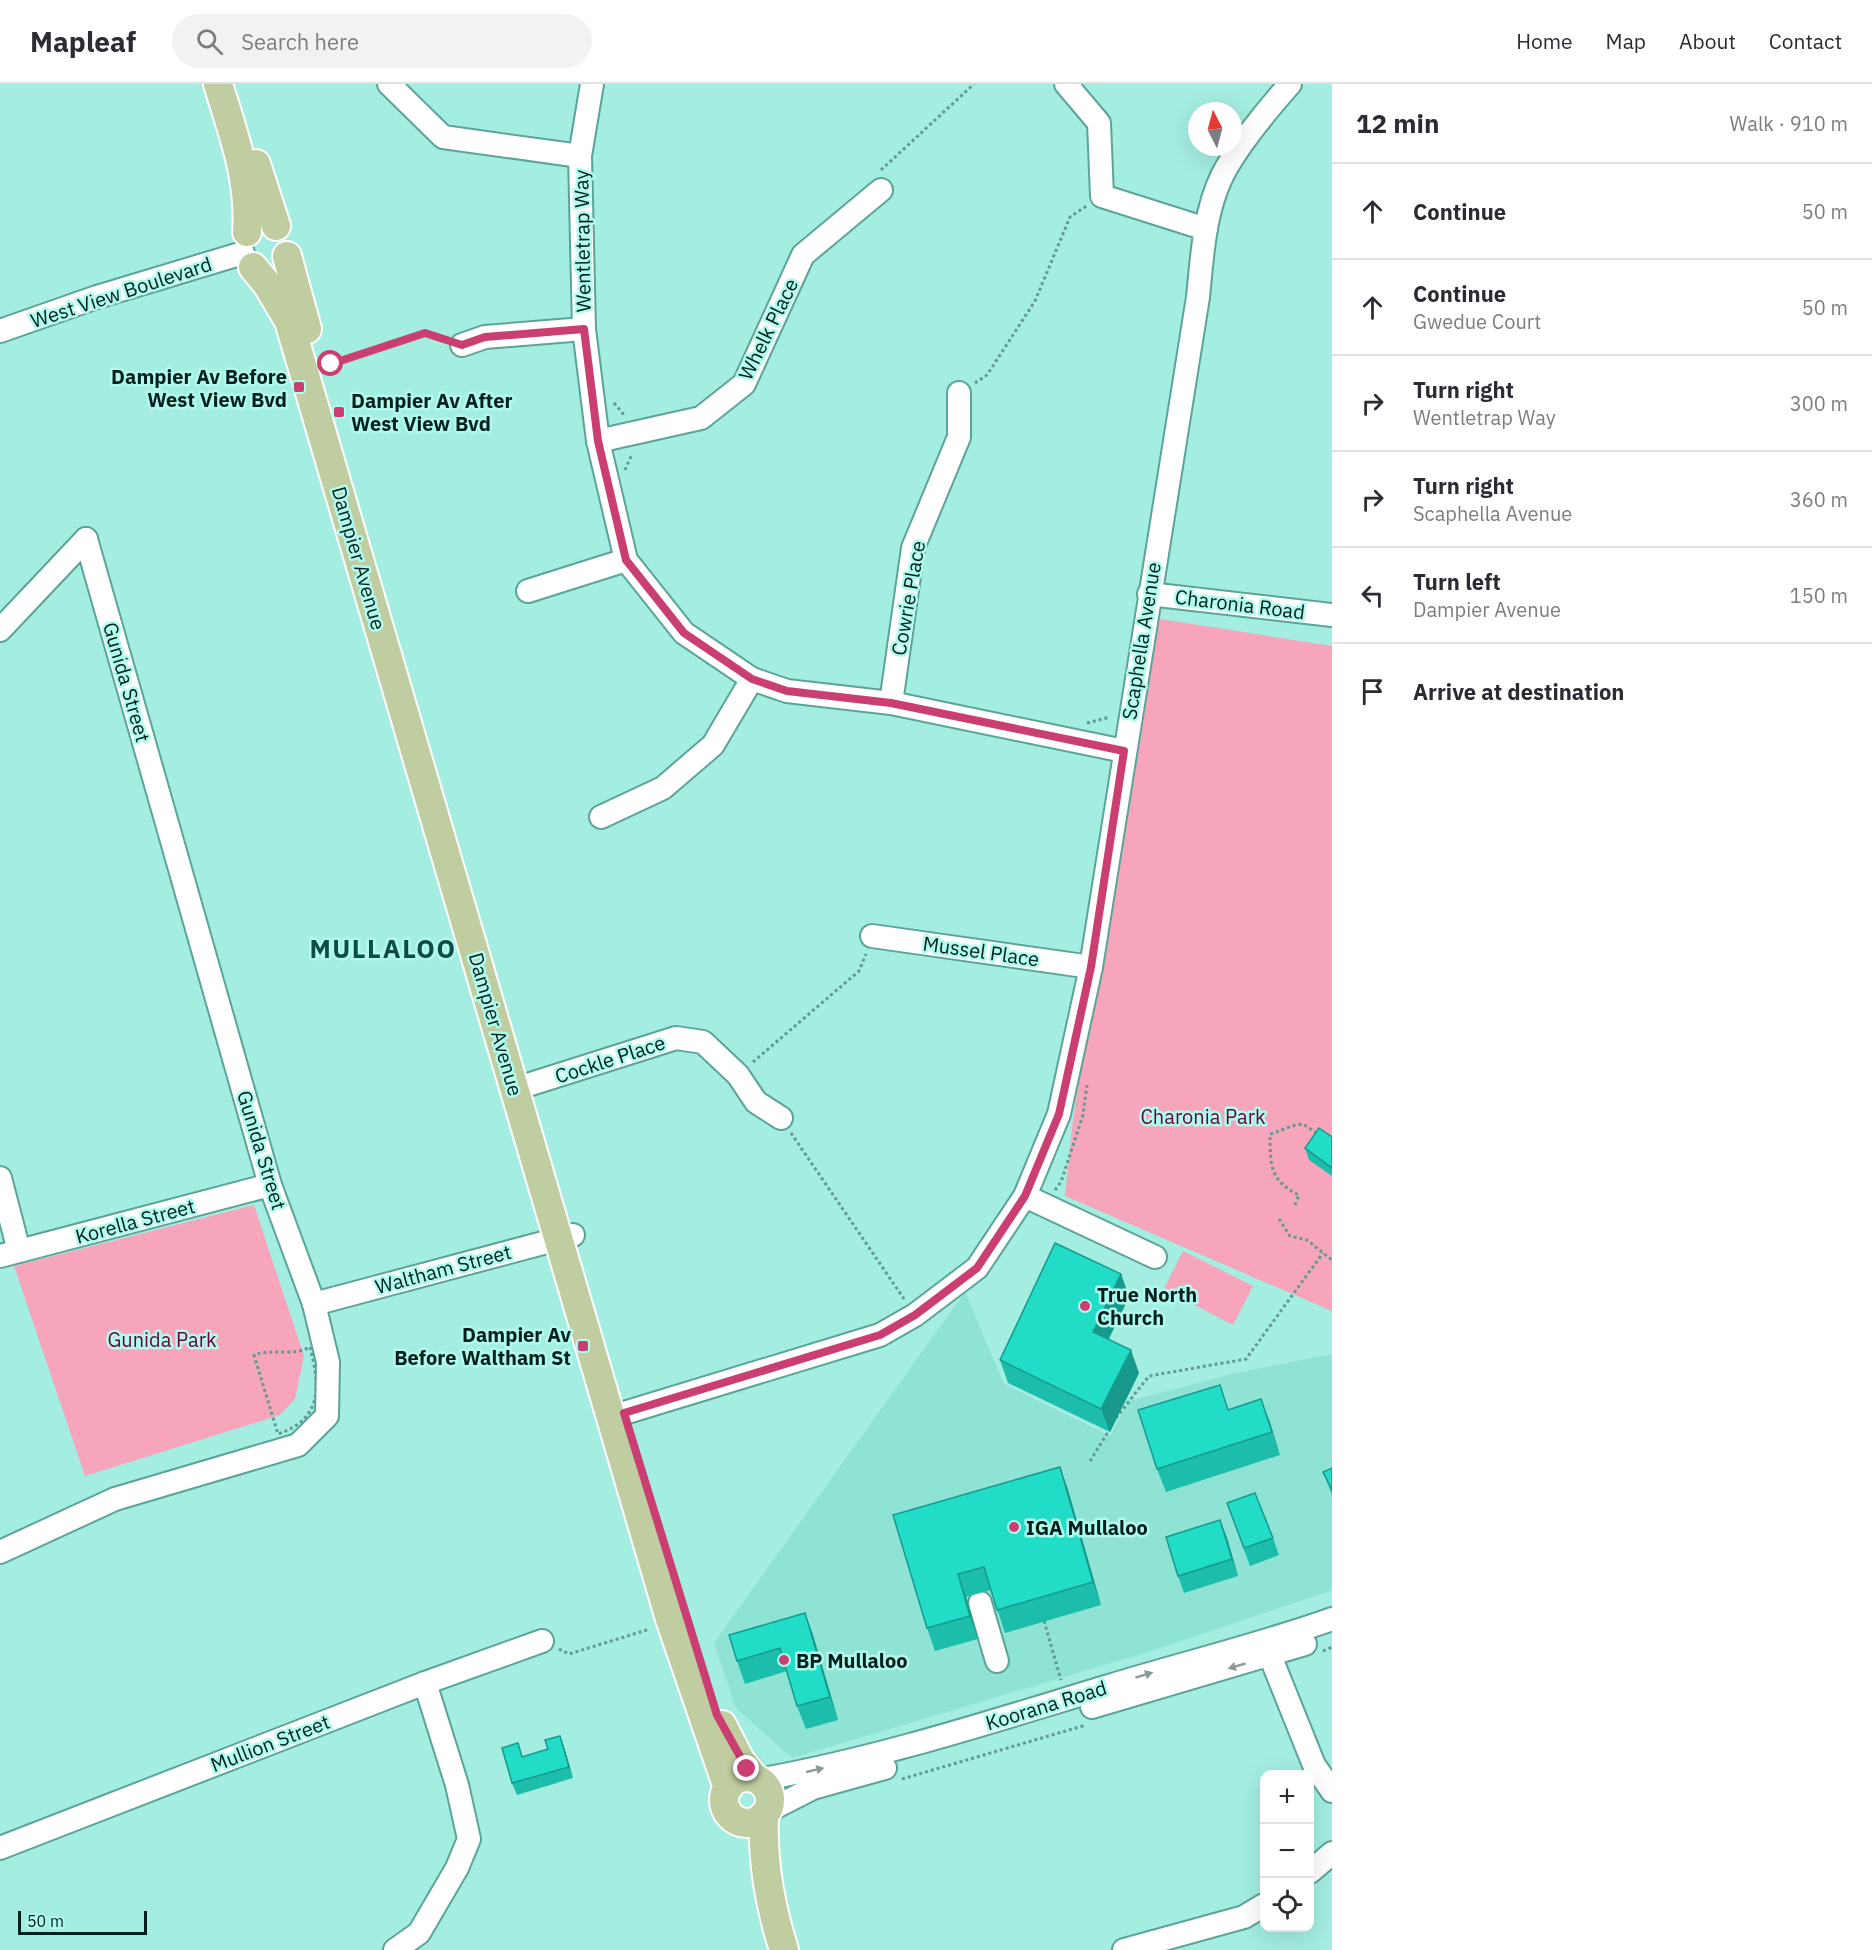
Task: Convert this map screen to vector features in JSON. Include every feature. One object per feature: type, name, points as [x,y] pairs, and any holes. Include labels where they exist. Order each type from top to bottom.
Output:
[{"type":"main road","points":[[218,84],[245,172],[248,198],[248,251],[262,270],[275,268],[287,256],[288,238],[276,226],[233,84]]},
{"type":"main road","points":[[248,251],[258,225],[276,226]]},
{"type":"main road","name":"Dampier Avenue","points":[[248,251],[289,321],[522,1087]]},
{"type":"main road","name":"Dampier Avenue","points":[[287,256],[522,1087],[618,1415],[670,1619],[746,1782]]},
{"type":"main road","points":[[746,1782],[767,1790],[769,1805],[756,1816],[725,1806],[724,1797],[746,1782]]},
{"type":"main road","points":[[756,1816],[767,1950]]},
{"type":"main road","points":[[756,1816],[770,1895],[783,1950]]},
{"type":"street","points":[[389,84],[443,137],[580,156]]},
{"type":"street","name":"Wentletrap Way","points":[[592,84],[580,156],[584,329],[598,441],[626,560],[684,633],[752,679],[787,691],[891,703],[1124,751]]},
{"type":"street","points":[[1066,84],[1098,123],[1102,196],[1206,229]]},
{"type":"street","name":"Scaphella Avenue","points":[[618,1415],[880,1335],[915,1315],[977,1268],[1034,1201],[1059,1114],[1091,967],[1198,297],[1206,229],[1222,177],[1269,109],[1290,84]]},
{"type":"street","name":"Whelk Place","points":[[598,441],[701,418],[744,384],[803,255],[881,190]]},
{"type":"street","name":"West View Boulevard","points":[[0,332],[97,297],[248,251]]},
{"type":"street","points":[[462,345],[485,337],[584,329]]},
{"type":"street","name":"Cowrie Place","points":[[891,703],[913,548],[958,437],[959,393]]},
{"type":"street","name":"Gunida Street","points":[[0,630],[86,539],[270,1185],[314,1304],[328,1362],[327,1416],[298,1445],[115,1499],[0,1552]]},
{"type":"street","points":[[528,591],[626,560]]},
{"type":"street","name":"Charonia Road","points":[[1149,594],[1332,615]]},
{"type":"street","points":[[602,817],[663,788],[713,745],[752,679]]},
{"type":"street","name":"Mussel Place","points":[[872,936],[1091,967]]},
{"type":"street","name":"Cockle Place","points":[[522,1087],[676,1038],[703,1042],[738,1075],[756,1102],[781,1118]]},
{"type":"street","points":[[0,1178],[10,1254]]},
{"type":"street","name":"Korella Street","points":[[10,1254],[270,1185]]},
{"type":"street","points":[[1034,1201],[1155,1257]]},
{"type":"street","name":"Waltham Street","points":[[314,1304],[565,1237]]},
{"type":"street","points":[[981,1602],[997,1661]]},
{"type":"street","name":"Koorana Road","points":[[756,1816],[813,1788],[1267,1649],[1332,1619]]},
{"type":"street","name":"Koorana Road","points":[[746,1782],[808,1772],[1267,1649],[1332,1635]]},
{"type":"street","name":"Mullion Street","points":[[0,1848],[425,1683],[542,1641]]},
{"type":"street","points":[[1267,1649],[1314,1765],[1332,1791]]},
{"type":"street","points":[[395,1950],[419,1932],[457,1868],[469,1839],[457,1785],[425,1683]]},
{"type":"street","points":[[1314,1869],[1332,1853]]},
{"type":"street","points":[[1124,1950],[1244,1917],[1260,1907]]},
{"type":"path","points":[[881,190],[879,171],[974,84]]},
{"type":"path","points":[[959,393],[987,375],[1035,301],[1070,217],[1102,196]]},
{"type":"path","points":[[331,364],[425,333],[462,345]]},
{"type":"path","points":[[613,402],[627,419],[633,453],[622,475]]},
{"type":"path","points":[[1085,724],[1113,716],[1129,720]]},
{"type":"path","points":[[738,1075],[859,971],[872,936]]},
{"type":"path","points":[[1034,1201],[1061,1182],[1083,1115],[1088,1080]]},
{"type":"path","points":[[781,1118],[915,1315]]},
{"type":"path","points":[[1295,1205],[1299,1195],[1282,1187],[1274,1172],[1270,1134],[1282,1131],[1290,1125],[1303,1124],[1323,1140]]},
{"type":"path","points":[[1279,1219],[1290,1236],[1307,1240],[1332,1260]]},
{"type":"path","points":[[1090,1461],[1119,1414],[1149,1376],[1246,1359],[1323,1253]]},
{"type":"path","points":[[310,1347],[316,1371],[317,1398],[308,1415],[294,1428],[278,1434],[254,1355],[273,1351],[291,1353],[310,1347]]},
{"type":"path","points":[[1044,1621],[1062,1684]]},
{"type":"path","points":[[542,1641],[569,1654],[652,1629]]},
{"type":"path","points":[[1316,1654],[1332,1647]]},
{"type":"path","points":[[891,1782],[1096,1722]]},
{"type":"shaded area","points":[[965,1292],[1004,1384],[1110,1436],[1129,1401],[1236,1373],[1332,1354],[1332,1590],[1148,1652],[792,1758],[736,1708],[714,1643]]},
{"type":"green space","name":"Charonia Park","points":[[1154,618],[1332,646],[1332,1311],[1065,1196],[1073,1119]]},
{"type":"green space","name":"Gunida Park","points":[[254,1205],[304,1356],[295,1399],[280,1415],[85,1476],[14,1266]]},
{"type":"green space","points":[[1183,1251],[1253,1286],[1233,1325],[1164,1289]]},
{"type":"building","points":[[1319,1128],[1332,1137],[1332,1168],[1305,1148]]},
{"type":"building","points":[[1055,1243],[1121,1274],[1093,1332],[1131,1350],[1101,1409],[1000,1360]]},
{"type":"building","points":[[1220,1385],[1228,1410],[1261,1399],[1272,1432],[1157,1469],[1138,1410]]},
{"type":"building","points":[[1060,1467],[1093,1582],[997,1610],[984,1567],[958,1574],[970,1616],[927,1628],[893,1515]]},
{"type":"building","points":[[1332,1468],[1332,1490],[1323,1472]]},
{"type":"building","points":[[1255,1493],[1273,1538],[1244,1548],[1227,1503]]},
{"type":"building","points":[[1220,1520],[1232,1559],[1178,1576],[1166,1537]]},
{"type":"building","points":[[805,1613],[830,1697],[797,1706],[780,1648],[737,1661],[729,1635]]},
{"type":"building","points":[[560,1736],[569,1767],[512,1783],[502,1748],[518,1743],[522,1757],[548,1749],[545,1740]]},
{"type":"place","name":"Dampier Av Before West View Bvd","points":[[299,387]]},
{"type":"place","name":"Dampier Av After West View Bvd","points":[[339,412]]},
{"type":"place","name":"True North Church","points":[[1085,1306]]},
{"type":"place","name":"Dampier Av Before Waltham St","points":[[583,1346]]},
{"type":"place","name":"IGA Mullaloo","points":[[1014,1527]]},
{"type":"place","name":"BP Mullaloo","points":[[784,1660]]},
{"type":"district","name":"MULLALOO","points":[[383,948]]},
{"type":"route","points":[[331,364],[425,333],[462,345],[485,337],[584,329],[598,441],[626,560],[684,633],[752,679],[787,691],[891,703],[1124,751],[1091,967],[1059,1114],[1025,1196],[977,1268],[915,1315],[880,1335],[624,1413],[717,1715],[747,1769]]}]
